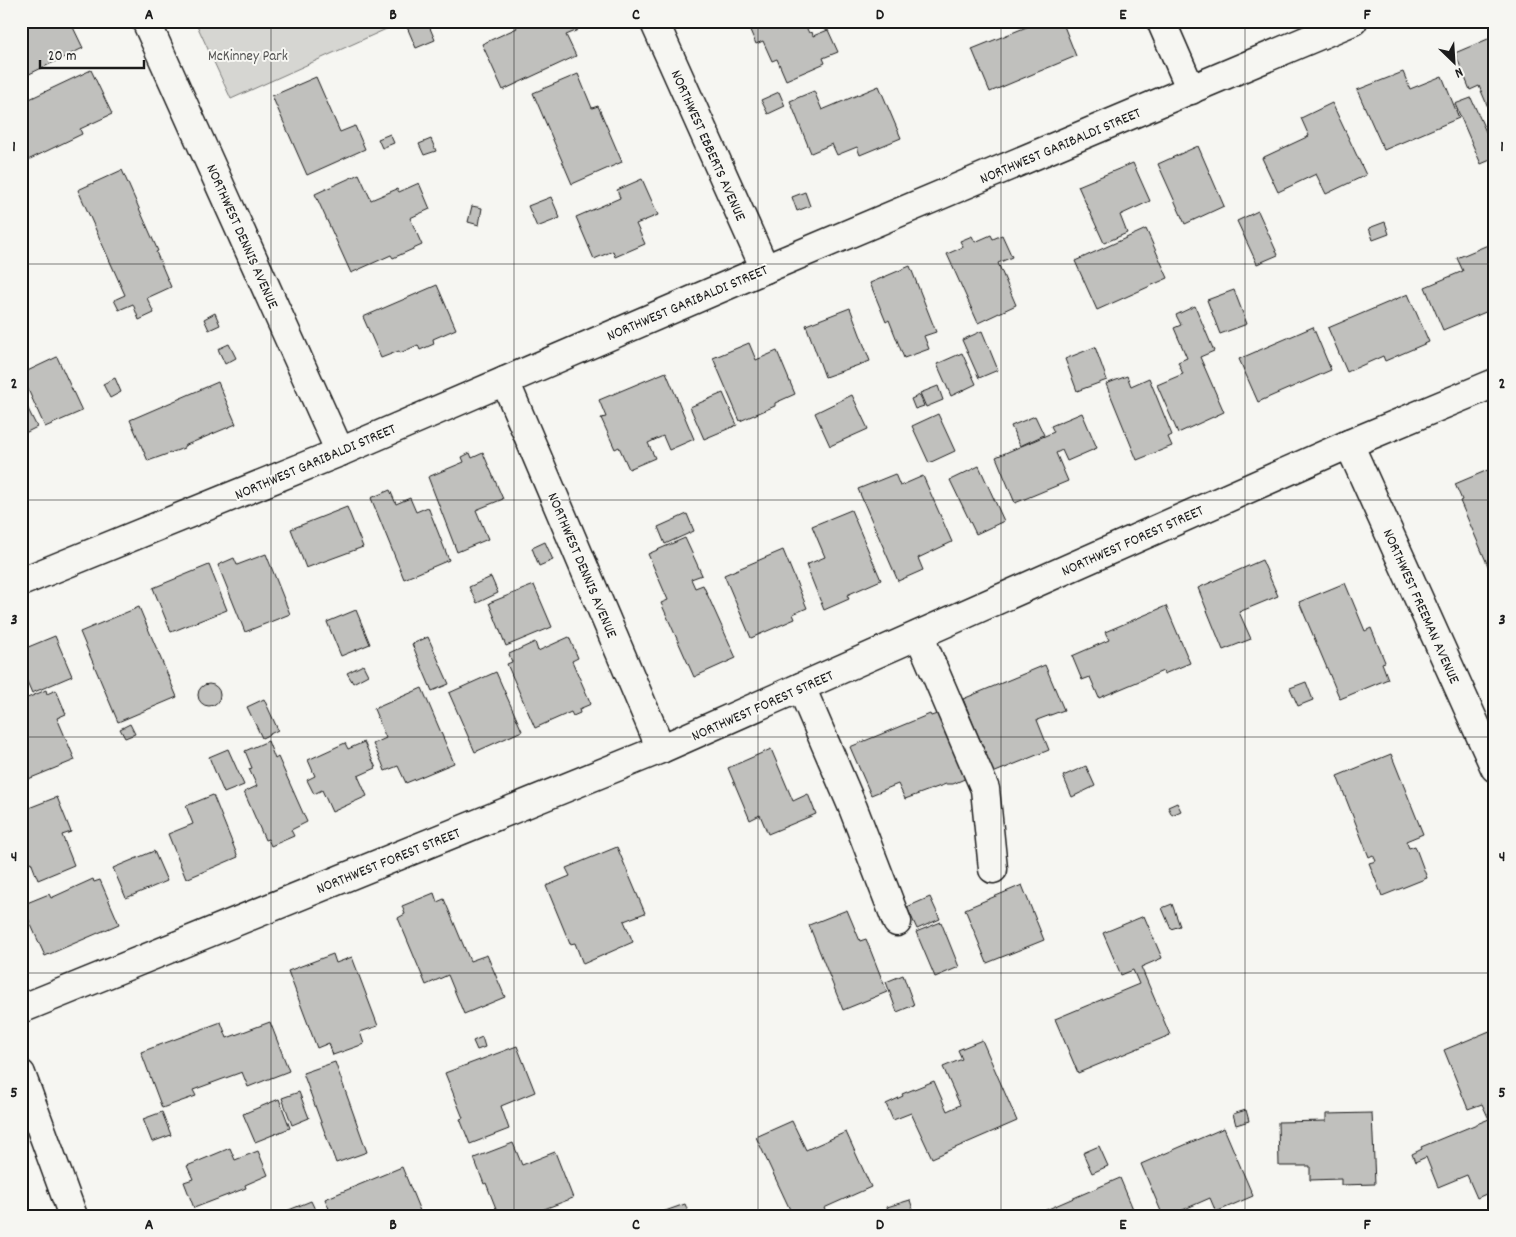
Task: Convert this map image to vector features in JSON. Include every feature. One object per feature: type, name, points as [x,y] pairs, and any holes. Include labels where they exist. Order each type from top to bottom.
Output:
[{"type":"street","name":"NORTHWEST DENNIS AVENUE","points":[[146,21],[340,452]]},
{"type":"street","name":"NORTHWEST EBBERTS AVENUE","points":[[654,21],[765,269]]},
{"type":"street","points":[[1161,21],[1191,90]]},
{"type":"street","name":"NORTHWEST GARIBALDI STREET","points":[[21,582],[340,452],[765,269],[1353,21]]},
{"type":"street","name":"NORTHWEST DENNIS AVENUE","points":[[505,380],[661,749]]},
{"type":"street","name":"NORTHWEST FOREST STREET","points":[[21,1009],[661,749],[1349,444],[1495,383]]},
{"type":"street","name":"NORTHWEST FREEMAN AVENUE","points":[[1349,444],[1495,768]]},
{"type":"street","points":[[919,635],[985,789],[994,869]]},
{"type":"street","points":[[801,687],[853,808],[897,922]]},
{"type":"street","points":[[21,1074],[73,1216]]},
{"type":"green space","name":"McKinney Park","points":[[195,21],[404,21],[231,99]]},
{"type":"building","points":[[21,21],[70,21],[83,48],[21,78]]},
{"type":"building","points":[[421,21],[427,21],[435,40],[416,48],[407,27]]},
{"type":"building","points":[[513,21],[574,21],[578,30],[566,35],[576,56],[503,90],[482,44],[517,28]]},
{"type":"building","points":[[746,21],[803,21],[809,33],[812,32],[813,36],[828,30],[838,52],[823,58],[825,63],[786,80],[777,59],[772,61],[763,41],[756,44]]},
{"type":"building","points":[[1027,21],[1062,21],[1076,56],[990,92],[972,49],[1029,26]]},
{"type":"building","points":[[1495,36],[1495,118],[1493,119],[1479,86],[1470,90],[1455,53]]},
{"type":"building","points":[[91,70],[112,114],[80,129],[82,134],[28,160],[26,156],[21,158],[21,103]]},
{"type":"building","points":[[1403,72],[1410,89],[1442,76],[1459,118],[1384,150],[1357,90]]},
{"type":"building","points":[[578,74],[592,108],[598,106],[622,162],[572,184],[533,93]]},
{"type":"building","points":[[316,77],[340,132],[355,126],[365,149],[307,175],[272,96]]},
{"type":"building","points":[[879,86],[901,138],[860,155],[857,147],[837,155],[832,144],[811,153],[790,101],[814,91],[822,110]]},
{"type":"building","points":[[779,92],[785,106],[768,114],[761,100]]},
{"type":"building","points":[[1471,98],[1495,152],[1495,158],[1481,164],[1455,104]]},
{"type":"building","points":[[1332,103],[1366,175],[1326,194],[1316,174],[1278,192],[1262,158],[1309,136],[1301,118]]},
{"type":"building","points":[[390,134],[394,143],[382,148],[378,139]]},
{"type":"building","points":[[431,139],[436,151],[424,155],[419,144]]},
{"type":"building","points":[[1198,146],[1224,206],[1185,224],[1158,164]]},
{"type":"building","points":[[1133,163],[1150,201],[1120,215],[1127,233],[1104,243],[1078,186]]},
{"type":"building","points":[[122,170],[158,251],[156,252],[171,287],[147,298],[154,313],[139,320],[133,304],[119,310],[114,300],[125,295],[78,190]]},
{"type":"building","points":[[359,174],[371,200],[397,189],[399,192],[419,183],[430,209],[410,218],[422,245],[393,258],[391,255],[351,273],[315,194]]},
{"type":"building","points":[[642,179],[658,215],[636,224],[645,244],[615,257],[613,251],[594,259],[576,217],[620,198],[617,190]]},
{"type":"building","points":[[805,192],[810,206],[797,211],[792,197]]},
{"type":"building","points":[[551,197],[560,218],[537,227],[528,206]]},
{"type":"building","points":[[472,206],[482,208],[479,225],[468,222]]},
{"type":"building","points":[[1258,211],[1278,255],[1257,264],[1237,221]]},
{"type":"building","points":[[1385,222],[1389,234],[1373,240],[1369,228]]},
{"type":"building","points":[[1146,229],[1168,278],[1097,310],[1075,261]]},
{"type":"building","points":[[991,235],[993,239],[1002,235],[1012,257],[998,263],[1016,305],[978,323],[947,254],[963,247],[960,241],[972,236],[975,242]]},
{"type":"building","points":[[1495,242],[1495,308],[1443,330],[1425,287],[1463,271],[1457,258]]},
{"type":"building","points":[[910,266],[936,332],[924,336],[929,349],[904,358],[889,320],[886,322],[870,283]]},
{"type":"building","points":[[437,285],[456,329],[433,339],[434,344],[420,350],[418,345],[400,353],[399,351],[381,358],[363,317]]},
{"type":"building","points":[[1234,290],[1247,324],[1220,334],[1207,300]]},
{"type":"building","points":[[1408,294],[1429,342],[1385,361],[1383,356],[1347,372],[1328,328]]},
{"type":"building","points":[[1195,306],[1214,351],[1200,357],[1224,412],[1178,433],[1157,385],[1183,374],[1178,362],[1187,358],[1174,328],[1181,325],[1176,315]]},
{"type":"building","points":[[850,308],[870,361],[825,377],[806,325]]},
{"type":"building","points":[[215,313],[220,325],[209,330],[204,319]]},
{"type":"building","points":[[1313,327],[1331,370],[1258,402],[1239,359]]},
{"type":"building","points":[[982,331],[998,370],[979,378],[962,340]]},
{"type":"building","points":[[749,343],[756,360],[777,351],[795,394],[775,403],[775,406],[740,421],[713,358]]},
{"type":"building","points":[[229,344],[236,358],[225,364],[218,349]]},
{"type":"building","points":[[1095,347],[1107,380],[1077,391],[1065,359]]},
{"type":"building","points":[[962,353],[976,384],[951,396],[937,364]]},
{"type":"building","points":[[57,357],[82,411],[45,427],[21,374]]},
{"type":"building","points":[[666,372],[694,439],[669,450],[663,436],[648,443],[655,458],[629,469],[619,447],[615,449],[601,418],[606,417],[599,400]]},
{"type":"building","points":[[1127,376],[1131,386],[1149,378],[1172,435],[1168,437],[1172,446],[1137,460],[1106,384]]},
{"type":"building","points":[[115,378],[121,392],[110,398],[103,384]]},
{"type":"building","points":[[218,382],[236,424],[184,446],[184,448],[148,461],[130,420]]},
{"type":"building","points":[[938,386],[943,400],[926,407],[920,393]]},
{"type":"building","points":[[723,393],[737,425],[704,439],[690,407]]},
{"type":"building","points":[[21,395],[37,427],[21,435]]},
{"type":"building","points":[[852,395],[868,429],[830,446],[815,413]]},
{"type":"building","points":[[920,395],[924,406],[915,409],[911,399]]},
{"type":"building","points":[[1082,413],[1097,448],[1067,461],[1062,450],[1056,453],[1068,481],[1015,503],[996,457],[1054,432],[1051,426]]},
{"type":"building","points":[[938,414],[955,451],[929,463],[912,426]]},
{"type":"building","points":[[1035,416],[1044,435],[1020,446],[1011,426]]},
{"type":"building","points":[[470,453],[472,458],[483,453],[503,499],[476,510],[488,539],[457,552],[428,477],[464,462],[462,457]]},
{"type":"building","points":[[979,466],[1004,521],[976,534],[950,480]]},
{"type":"building","points":[[1495,467],[1495,582],[1460,501],[1462,500],[1455,484]]},
{"type":"building","points":[[895,474],[900,486],[923,476],[952,542],[918,558],[923,570],[898,581],[858,489]]},
{"type":"building","points":[[390,490],[396,504],[410,498],[416,512],[428,507],[449,560],[404,579],[371,498]]},
{"type":"building","points":[[347,507],[363,547],[306,568],[291,529]]},
{"type":"building","points":[[851,510],[881,580],[847,595],[849,599],[824,610],[806,565],[825,557],[812,526]]},
{"type":"building","points":[[687,514],[694,531],[665,544],[658,527]]},
{"type":"building","points":[[685,538],[702,575],[691,579],[695,588],[703,585],[736,658],[694,677],[661,603],[668,600],[648,554]]},
{"type":"building","points":[[545,542],[553,560],[539,566],[532,548]]},
{"type":"building","points":[[783,550],[807,608],[793,614],[795,619],[751,638],[724,575]]},
{"type":"building","points":[[266,554],[290,614],[245,632],[218,565],[234,558],[237,565]]},
{"type":"building","points":[[1262,560],[1278,596],[1239,612],[1251,639],[1223,650],[1198,588]]},
{"type":"building","points":[[209,565],[227,610],[171,632],[153,588]]},
{"type":"building","points":[[491,577],[498,593],[477,603],[469,587]]},
{"type":"building","points":[[1345,583],[1365,631],[1371,628],[1385,662],[1382,663],[1388,679],[1340,699],[1299,602]]},
{"type":"building","points":[[534,585],[552,627],[506,646],[489,603]]},
{"type":"building","points":[[1166,606],[1190,663],[1164,674],[1163,671],[1099,698],[1090,677],[1082,680],[1072,656],[1109,640],[1105,632]]},
{"type":"building","points":[[139,607],[177,697],[118,722],[80,632]]},
{"type":"building","points":[[356,610],[370,644],[341,656],[327,622]]},
{"type":"building","points":[[55,636],[72,676],[32,693],[21,668],[21,650]]},
{"type":"building","points":[[428,637],[449,684],[432,691],[412,644]]},
{"type":"building","points":[[569,637],[578,658],[572,661],[591,704],[579,709],[580,713],[573,716],[571,712],[535,728],[507,664],[512,662],[509,654],[535,642],[538,651]]},
{"type":"building","points":[[363,665],[368,675],[353,683],[347,673]]},
{"type":"building","points":[[1045,665],[1064,710],[1037,720],[1049,750],[993,773],[963,699]]},
{"type":"building","points":[[496,672],[522,731],[475,752],[449,693]]},
{"type":"building","points":[[1306,682],[1313,700],[1298,706],[1290,688]]},
{"type":"building","points":[[209,684],[217,687],[220,695],[217,703],[209,706],[201,703],[198,695],[201,687]]},
{"type":"building","points":[[422,688],[454,763],[406,783],[398,766],[385,771],[373,744],[386,738],[374,709]]},
{"type":"building","points":[[46,690],[47,694],[56,690],[66,714],[57,718],[75,760],[21,782],[21,699]]},
{"type":"building","points":[[264,699],[278,730],[262,738],[247,707]]},
{"type":"building","points":[[949,710],[976,774],[953,784],[946,784],[905,799],[898,784],[871,795],[850,747],[930,714],[931,716]]},
{"type":"building","points":[[130,724],[135,734],[125,738],[120,729]]},
{"type":"building","points":[[268,741],[275,759],[278,757],[307,822],[291,830],[294,836],[271,846],[268,839],[265,840],[244,792],[257,786],[249,769],[252,768],[245,751]]},
{"type":"building","points":[[364,742],[376,768],[358,776],[367,796],[332,812],[322,790],[314,794],[307,780],[315,776],[308,760],[345,743],[348,749]]},
{"type":"building","points":[[228,749],[244,785],[224,793],[209,757]]},
{"type":"building","points":[[771,749],[793,801],[808,794],[816,814],[768,834],[760,815],[750,820],[728,768]]},
{"type":"building","points":[[1391,754],[1423,834],[1406,841],[1409,848],[1415,846],[1427,878],[1382,896],[1369,863],[1376,861],[1373,855],[1369,857],[1337,776]]},
{"type":"building","points":[[1086,766],[1095,786],[1072,797],[1063,776]]},
{"type":"building","points":[[213,795],[238,857],[186,879],[168,834],[193,824],[186,806]]},
{"type":"building","points":[[57,797],[71,832],[62,835],[74,865],[38,880],[31,862],[28,863],[21,846],[21,835],[28,832],[21,811]]},
{"type":"building","points":[[1177,803],[1181,811],[1172,815],[1168,807]]},
{"type":"building","points":[[617,847],[645,913],[624,921],[633,942],[583,964],[575,943],[570,944],[546,886],[570,876],[566,868]]},
{"type":"building","points":[[154,851],[167,881],[126,898],[113,868]]},
{"type":"building","points":[[93,879],[94,882],[100,880],[119,924],[45,956],[22,905],[49,894],[51,898]]},
{"type":"building","points":[[1022,885],[1044,940],[987,963],[965,909]]},
{"type":"building","points":[[434,893],[437,902],[444,899],[470,961],[487,955],[505,997],[464,1014],[448,975],[426,985],[398,918],[405,914],[402,906]]},
{"type":"building","points":[[930,897],[940,919],[917,929],[907,907]]},
{"type":"building","points":[[1172,904],[1180,926],[1171,929],[1162,908]]},
{"type":"building","points":[[847,910],[860,941],[866,939],[887,992],[843,1010],[809,925]]},
{"type":"building","points":[[1144,916],[1162,958],[1141,967],[1170,1035],[1078,1073],[1055,1019],[1139,984],[1133,970],[1121,975],[1103,933]]},
{"type":"building","points":[[941,922],[959,967],[935,977],[916,932]]},
{"type":"building","points":[[333,954],[336,963],[352,957],[378,1026],[360,1032],[364,1044],[333,1055],[329,1043],[317,1048],[288,971]]},
{"type":"building","points":[[903,975],[914,1005],[897,1012],[886,982]]},
{"type":"building","points":[[221,1022],[227,1038],[270,1022],[289,1071],[248,1087],[242,1072],[193,1090],[196,1096],[162,1108],[141,1052]]},
{"type":"building","points":[[1492,1030],[1495,1036],[1495,1190],[1477,1198],[1467,1175],[1438,1187],[1426,1157],[1415,1162],[1412,1154],[1422,1149],[1421,1147],[1489,1119],[1482,1104],[1468,1109],[1444,1050]]},
{"type":"building","points":[[482,1037],[485,1047],[477,1050],[473,1041]]},
{"type":"building","points":[[982,1040],[1017,1121],[932,1158],[911,1113],[893,1120],[886,1104],[903,1096],[902,1094],[934,1081],[947,1111],[960,1105],[943,1067],[962,1059],[958,1050]]},
{"type":"building","points":[[517,1046],[535,1092],[501,1106],[509,1129],[470,1144],[460,1119],[463,1118],[445,1073]]},
{"type":"building","points":[[335,1062],[367,1152],[336,1163],[303,1073]]},
{"type":"building","points":[[299,1092],[309,1118],[292,1125],[282,1098]]},
{"type":"building","points":[[279,1099],[290,1128],[255,1142],[243,1114]]},
{"type":"building","points":[[1246,1110],[1249,1121],[1236,1125],[1233,1114]]},
{"type":"building","points":[[162,1112],[171,1135],[152,1142],[143,1119]]},
{"type":"building","points":[[1372,1113],[1375,1184],[1341,1185],[1341,1179],[1310,1180],[1310,1166],[1279,1166],[1278,1122],[1326,1121],[1326,1114]]},
{"type":"building","points":[[792,1121],[806,1150],[846,1132],[871,1187],[824,1208],[828,1216],[793,1216],[756,1137]]},
{"type":"building","points":[[1224,1128],[1253,1196],[1216,1212],[1210,1198],[1169,1216],[1163,1216],[1141,1164]]},
{"type":"building","points":[[513,1143],[522,1165],[555,1152],[573,1198],[526,1216],[499,1216],[474,1158]]},
{"type":"building","points":[[1099,1146],[1108,1166],[1092,1173],[1083,1153]]},
{"type":"building","points":[[230,1148],[235,1160],[258,1151],[268,1175],[245,1185],[246,1188],[194,1208],[184,1182],[193,1179],[187,1166]]},
{"type":"building","points":[[402,1167],[422,1216],[332,1216],[325,1199]]},
{"type":"building","points":[[1120,1178],[1136,1216],[1032,1216]]},
{"type":"building","points":[[910,1200],[915,1216],[890,1216],[887,1207]]},
{"type":"building","points":[[311,1201],[318,1216],[281,1216],[286,1214],[284,1212]]},
{"type":"building","points":[[685,1204],[690,1216],[651,1216]]}]
